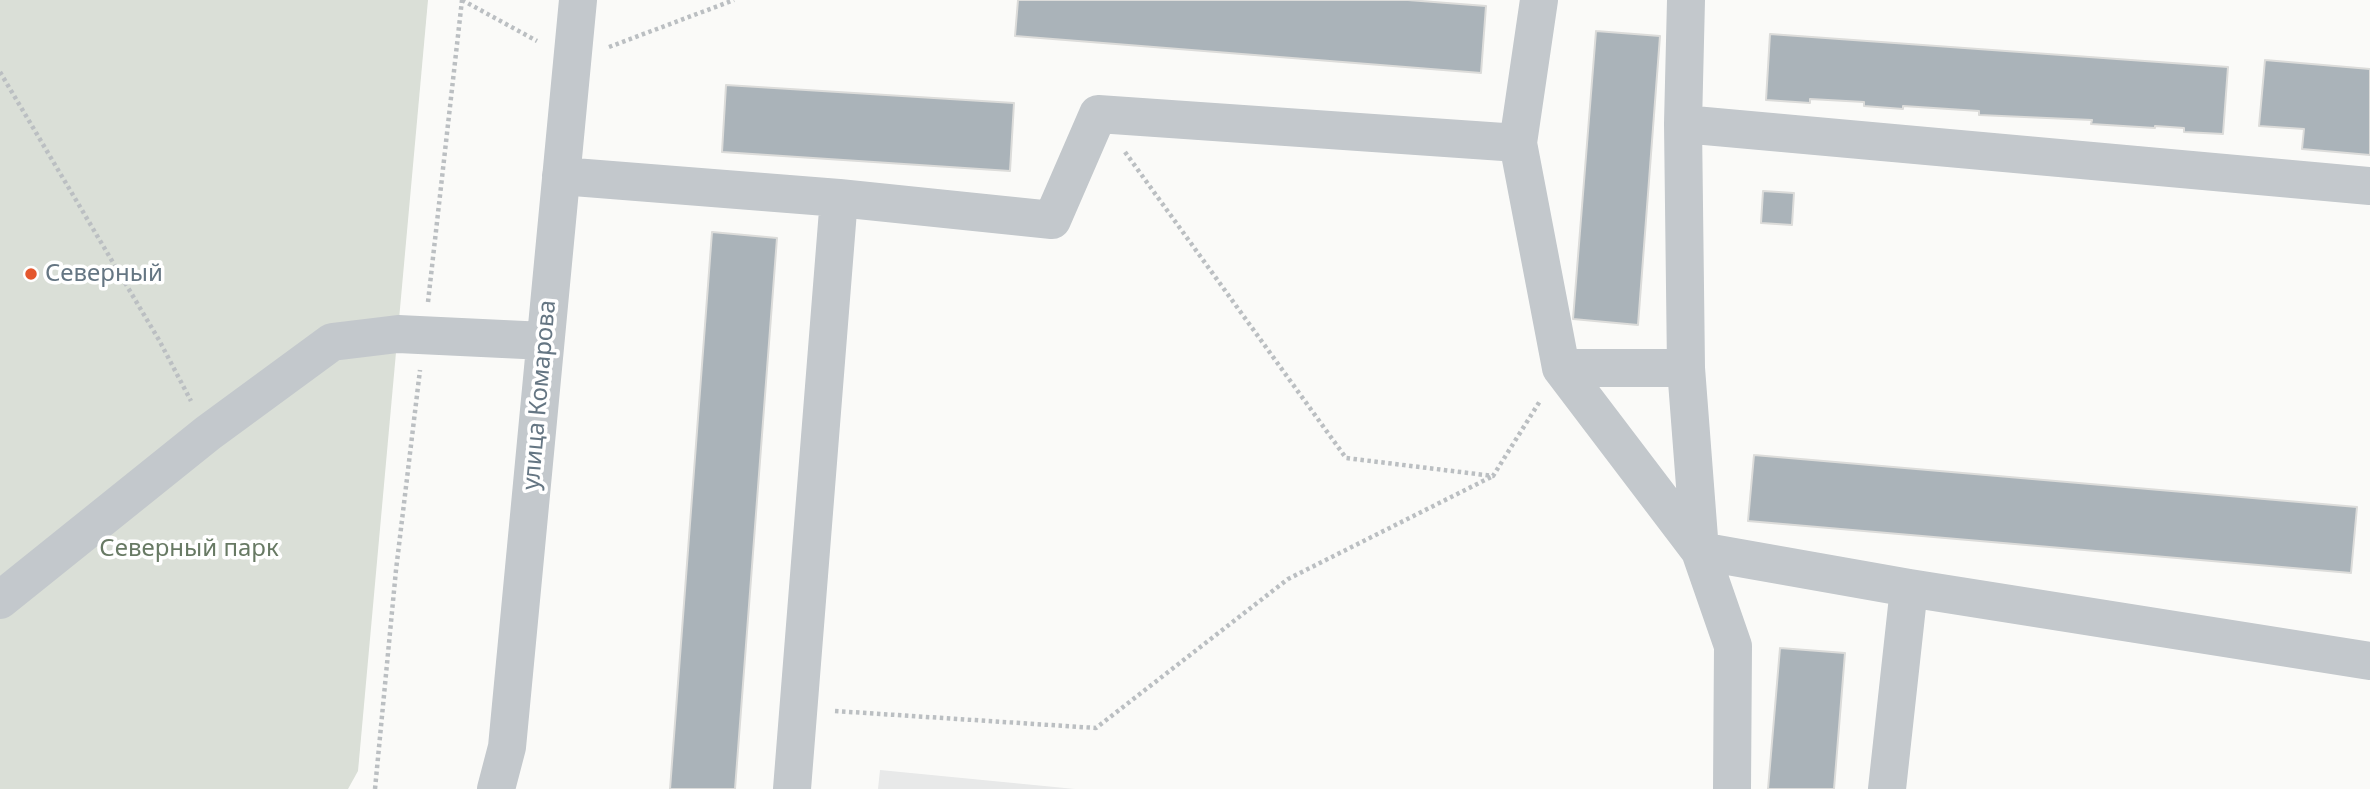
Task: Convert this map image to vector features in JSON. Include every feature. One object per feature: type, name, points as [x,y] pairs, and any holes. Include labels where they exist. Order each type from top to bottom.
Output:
[{"type":"street","name":"улица Комарова","points":[[496,789],[507,747],[578,0]]},
{"type":"street","points":[[1539,0],[1518,143],[1561,368],[1700,551],[1909,588],[2370,662]]},
{"type":"street","points":[[1686,0],[1683,124],[1686,368],[1700,551],[1732,646],[1732,789]]},
{"type":"street","points":[[561,176],[839,198],[1052,220],[1098,114],[1518,143]]},
{"type":"street","points":[[1683,124],[2370,187]]},
{"type":"street","points":[[792,789],[839,198]]},
{"type":"street","points":[[0,600],[208,433],[332,342],[398,334],[545,341]]},
{"type":"street","points":[[1561,368],[1686,368]]},
{"type":"street","points":[[1887,789],[1909,588]]},
{"type":"path","points":[[375,789],[396,570],[462,0],[573,61],[734,0]]},
{"type":"path","points":[[0,72],[159,340],[208,433]]},
{"type":"path","points":[[1098,114],[1346,458],[1493,476]]},
{"type":"path","points":[[799,709],[1096,728],[1288,579],[1493,476],[1561,368]]},
{"type":"shaded area","points":[[880,770],[1075,789],[878,789]]},
{"type":"green space","name":"Северный парк","points":[[0,0],[428,0],[358,771],[348,789],[0,789]]},
{"type":"building","points":[[1018,0],[1408,0],[1486,6],[1481,73],[1015,36]]},
{"type":"building","points":[[1596,31],[1660,36],[1638,325],[1573,319]]},
{"type":"building","points":[[1770,34],[2228,67],[2223,134],[2184,132],[2184,128],[2091,124],[2092,120],[1979,115],[1979,111],[1864,106],[1864,102],[1810,99],[1810,103],[1766,100]]},
{"type":"building","points":[[2265,60],[2370,69],[2370,155],[2302,149],[2304,129],[2259,126]]},
{"type":"building","points":[[726,85],[1014,103],[1010,171],[722,152]]},
{"type":"building","points":[[1763,191],[1794,193],[1792,225],[1761,223]]},
{"type":"building","points":[[712,232],[777,238],[735,789],[670,789]]},
{"type":"building","points":[[1754,455],[2357,507],[2351,573],[1748,521]]},
{"type":"building","points":[[1780,648],[1845,653],[1834,789],[1768,789]]},
{"type":"place","name":"Северный","points":[[31,274]]}]
